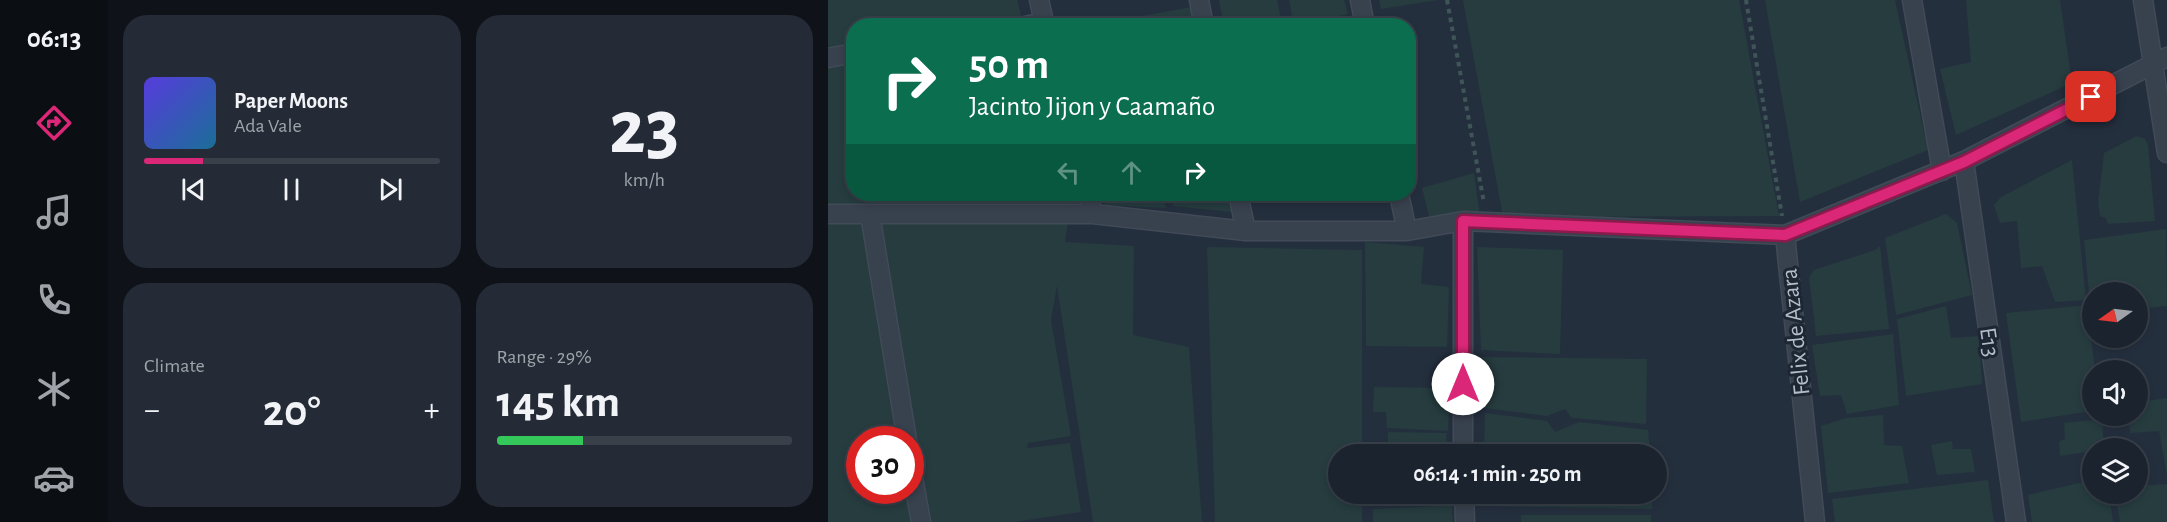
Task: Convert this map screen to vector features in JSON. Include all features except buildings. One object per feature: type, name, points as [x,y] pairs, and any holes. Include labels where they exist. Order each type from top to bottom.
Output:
[{"type":"street","points":[[1039,0],[1044,18]]},
{"type":"street","points":[[1199,0],[1202,18]]},
{"type":"street","points":[[1360,0],[1363,18]]},
{"type":"street","points":[[1912,0],[1942,171]]},
{"type":"street","points":[[2143,0],[2161,61],[2167,153]]},
{"type":"street","points":[[828,58],[846,55]]},
{"type":"street","points":[[828,214],[1093,214],[1246,231],[1407,231],[1463,221],[1487,221],[1785,235],[1964,162],[2161,61]]},
{"type":"street","name":"E13","points":[[1964,162],[2016,522]]},
{"type":"street","points":[[1090,201],[1093,214]]},
{"type":"street","points":[[1240,201],[1246,231]]},
{"type":"street","points":[[1401,201],[1407,231]]},
{"type":"street","points":[[870,214],[905,426]]},
{"type":"street","points":[[1463,221],[1463,444]]},
{"type":"street","name":"Felix de Azara","points":[[1785,235],[1815,522]]},
{"type":"street","points":[[918,504],[921,522]]},
{"type":"street","points":[[1464,504],[1465,522]]},
{"type":"path","points":[[1447,0],[1487,221]]},
{"type":"path","name":"Felix de Azara","points":[[1746,0],[1785,235]]},
{"type":"green space","points":[[828,0],[1017,0],[1022,18],[846,18],[846,201],[1071,201],[1065,242],[1134,246],[1133,335],[1189,347],[1202,522],[1093,522],[1057,286],[1051,320],[1071,436],[1028,443],[1027,448],[1070,443],[1081,512],[1014,522],[828,522]]},
{"type":"green space","points":[[1219,0],[1277,0],[1281,18],[1223,18]]},
{"type":"green space","points":[[1289,0],[1344,0],[1348,14],[1332,18],[1293,18]]},
{"type":"green space","points":[[1379,0],[1438,0],[1381,9]]},
{"type":"green space","points":[[1463,0],[1739,0],[1779,216],[1503,217]]},
{"type":"green space","points":[[1765,0],[1895,0],[1928,150],[1800,202]]},
{"type":"green space","points":[[1966,0],[2060,0],[2072,83],[1956,135],[1940,69],[1971,62]]},
{"type":"green space","points":[[1192,7],[1194,18],[1131,18]]},
{"type":"green space","points":[[2137,136],[2145,139],[2148,145],[2155,221],[2108,224],[2106,218],[2100,216],[2098,202],[2104,153]]},
{"type":"green space","points":[[2072,160],[2084,282],[2082,282],[2082,300],[2055,302],[2042,266],[2021,268],[2017,221],[2000,223],[1994,205],[2001,197]]},
{"type":"green space","points":[[1474,173],[1480,216],[1429,216],[1422,188]]},
{"type":"green space","points":[[1104,201],[1164,201],[1166,208],[1105,205]]},
{"type":"green space","points":[[1172,201],[1229,201],[1231,212],[1173,206]]},
{"type":"green space","points":[[1946,214],[1957,223],[1972,295],[1896,315],[1885,238]]},
{"type":"green space","points":[[2166,229],[2167,306],[2148,308],[2148,282],[2088,282],[2084,240]]},
{"type":"green space","points":[[1365,242],[1424,247],[1421,284],[1449,287],[1447,347],[1366,346]]},
{"type":"green space","points":[[1880,246],[1889,329],[1816,336],[1809,277],[1814,270],[1875,250]]},
{"type":"green space","points":[[1207,247],[1362,250],[1362,444],[1328,444],[1328,504],[1362,504],[1362,522],[1215,522]]},
{"type":"green space","points":[[1477,247],[1563,250],[1560,354],[1481,350]]},
{"type":"green space","points":[[2082,305],[2082,348],[2092,348],[2094,360],[2082,360],[2082,413],[2021,422],[2006,313]]},
{"type":"green space","points":[[1946,306],[1951,338],[1979,336],[1982,384],[1906,396],[1897,319]]},
{"type":"green space","points":[[1893,334],[1899,405],[1847,414],[1841,395],[1820,396],[1812,345]]},
{"type":"green space","points":[[1482,357],[1647,359],[1646,424],[1572,418],[1565,409],[1547,416],[1484,408]]},
{"type":"green space","points":[[1374,387],[1450,388],[1448,431],[1387,428],[1386,412],[1373,412]]},
{"type":"green space","points":[[2167,398],[2167,475],[2159,431],[2130,433],[2129,426],[2148,426],[2148,401]]},
{"type":"green space","points":[[1485,413],[1547,421],[1555,432],[1579,422],[1648,430],[1649,444],[1484,444]]},
{"type":"green space","points":[[1883,415],[1884,445],[1902,446],[1909,483],[1828,493],[1821,426],[1846,418]]},
{"type":"green space","points":[[2082,421],[2082,426],[2102,426],[2103,438],[2082,438],[2082,453],[2060,456],[2059,442],[2065,439],[2064,423]]},
{"type":"green space","points":[[1388,432],[1446,433],[1447,444],[1388,444]]},
{"type":"green space","points":[[1952,441],[1953,449],[1971,449],[1975,472],[1937,475],[1931,445]]},
{"type":"green space","points":[[1988,480],[1994,522],[1835,522],[1832,499]]},
{"type":"green space","points":[[2082,482],[2082,504],[2110,504],[2113,522],[2032,522],[2028,495]]},
{"type":"green space","points":[[2167,484],[2167,522],[2120,522],[2117,504],[2148,504],[2148,485]]},
{"type":"green space","points":[[1400,504],[1452,504],[1453,522],[1373,522],[1373,509],[1441,506]]},
{"type":"green space","points":[[1484,504],[1652,504],[1652,509],[1484,506]]},
{"type":"green space","points":[[1521,515],[1651,515],[1651,522],[1521,522]]},
{"type":"route","points":[[1463,384],[1463,221],[1785,235],[1964,162],[2091,97]]}]
